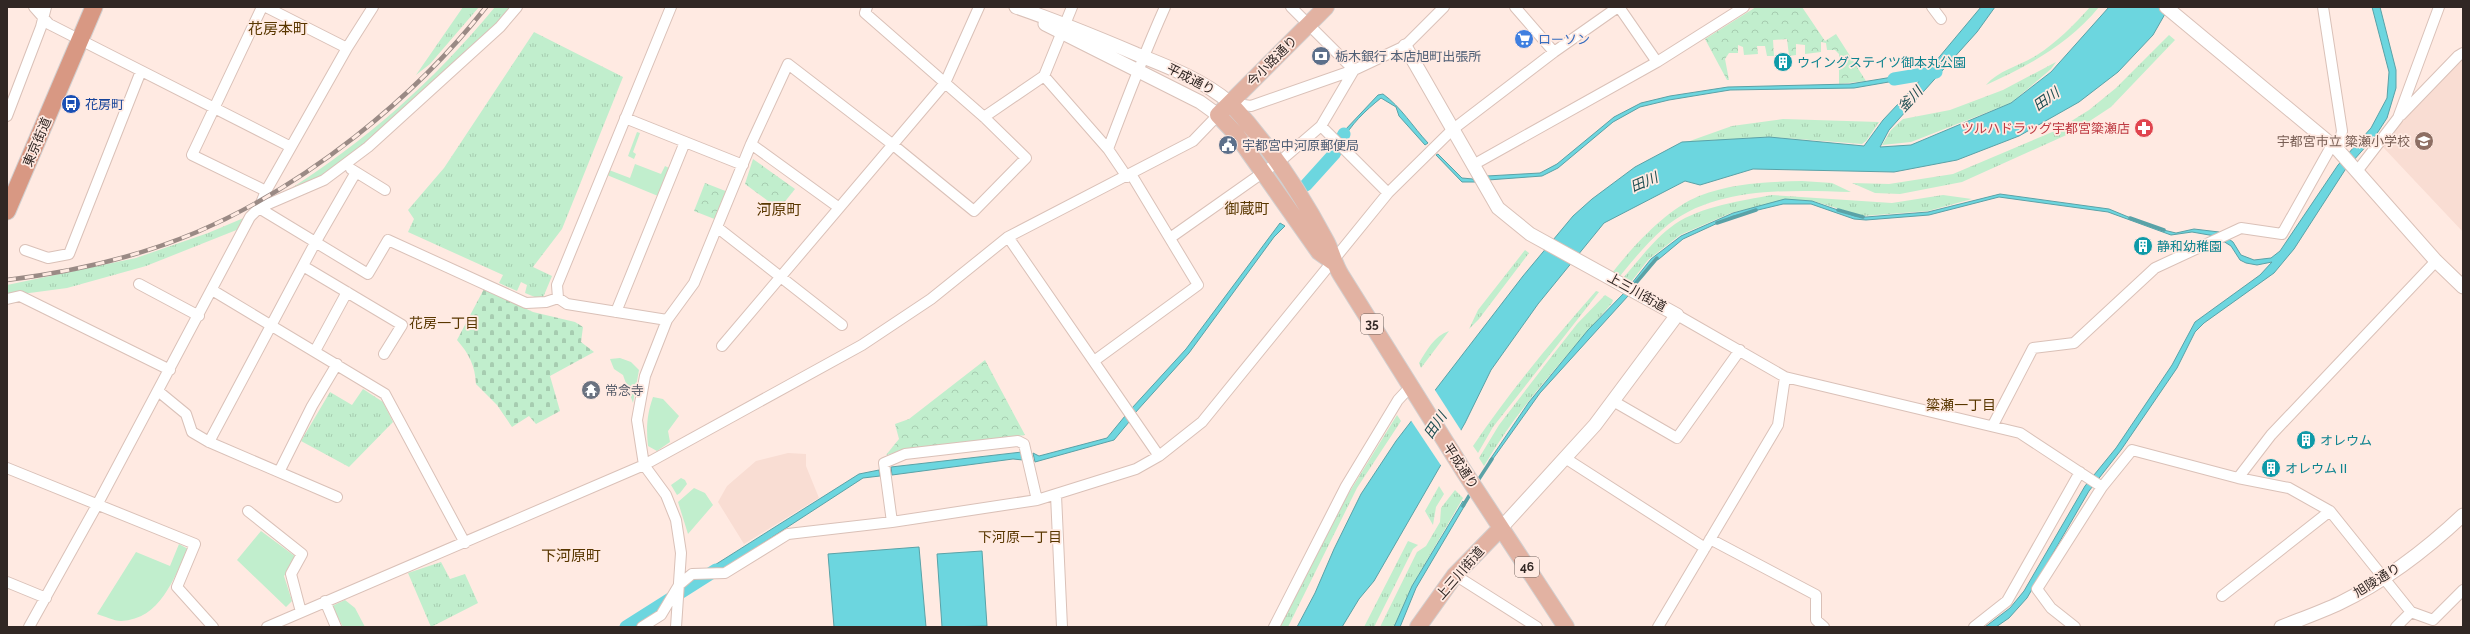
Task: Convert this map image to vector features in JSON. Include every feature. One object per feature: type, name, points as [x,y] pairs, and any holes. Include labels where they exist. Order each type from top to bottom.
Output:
[{"type":"highway","name":"東京街道","points":[[7,212],[94,7]]},
{"type":"main road","name":"今小路通り","points":[[1218,115],[1326,7]]},
{"type":"main road","name":"平成通り","points":[[1230,103],[1251,126],[1277,162],[1327,242],[1333,262],[1410,386],[1566,627]]},
{"type":"main road","name":"平成通り","points":[[1218,115],[1232,129],[1319,252],[1333,262]]},
{"type":"main road","name":"上三川街道","points":[[1418,627],[1455,575],[1501,528]]},
{"type":"street","points":[[34,7],[44,11],[49,24],[291,147]]},
{"type":"street","points":[[262,7],[192,155],[266,191]]},
{"type":"street","points":[[266,7],[347,48]]},
{"type":"street","points":[[259,208],[266,191],[347,48],[373,7]]},
{"type":"street","points":[[29,627],[170,370],[250,217],[259,208],[324,180],[414,107],[500,27],[517,7]]},
{"type":"street","points":[[558,298],[557,285],[671,7]]},
{"type":"street","points":[[676,627],[681,553],[676,520],[666,495],[644,465],[636,420],[645,376],[667,320],[694,283],[718,228],[751,144],[788,64],[892,144],[974,212],[1026,158],[984,117],[865,13],[867,7]]},
{"type":"street","points":[[722,346],[780,275],[945,83],[979,7]]},
{"type":"street","name":"平成通り","points":[[1015,7],[1063,28],[1145,57],[1213,88],[1230,103]]},
{"type":"street","points":[[984,117],[1044,76],[1072,7]]},
{"type":"street","points":[[1108,149],[1138,70],[1145,57],[1165,7]]},
{"type":"street","points":[[1292,7],[1308,25],[1354,70]]},
{"type":"street","points":[[1230,103],[1251,106],[1354,70],[1405,46],[1444,7]]},
{"type":"street","points":[[1515,7],[1554,52]]},
{"type":"street","points":[[642,627],[661,615],[679,585],[692,574],[725,573],[788,534],[892,522],[1037,500],[1136,469],[1159,456],[1202,422],[1388,193],[1452,130],[1554,52],[1618,7],[1657,62]]},
{"type":"street","points":[[1473,165],[1657,62],[1744,7]]},
{"type":"street","points":[[1932,7],[1941,19]]},
{"type":"street","points":[[2166,7],[2335,147],[2358,170],[2436,261],[2463,287]]},
{"type":"street","points":[[1992,425],[2033,348],[2074,344],[2155,268],[2241,228],[2282,234],[2335,147],[2342,131],[2323,7]]},
{"type":"street","points":[[2398,118],[2439,7]]},
{"type":"street","points":[[7,116],[41,28],[44,11]]},
{"type":"street","name":"平成通り","points":[[1063,28],[1138,70],[1200,102],[1218,115]]},
{"type":"street","name":"上三川街道","points":[[1405,46],[1498,208],[1534,236],[1677,315],[1595,425],[1501,528]]},
{"type":"street","points":[[2358,170],[2398,118],[2458,56],[2463,53]]},
{"type":"street","points":[[1170,238],[1277,162],[1321,126],[1354,70]]},
{"type":"street","points":[[25,250],[48,258],[69,254],[141,71]]},
{"type":"street","points":[[1044,76],[1108,149],[1129,176],[1170,238],[1198,285],[1094,361]]},
{"type":"street","points":[[267,627],[644,465],[862,345],[931,299],[1008,237],[1129,176],[1194,141],[1218,115]]},
{"type":"street","points":[[625,118],[743,165]]},
{"type":"street","points":[[1321,126],[1388,193]]},
{"type":"street","points":[[616,312],[685,142]]},
{"type":"street","points":[[751,144],[838,207]]},
{"type":"street","points":[[344,164],[385,190]]},
{"type":"street","points":[[210,442],[315,243],[356,172]]},
{"type":"street","points":[[259,208],[368,274],[388,240],[526,303],[546,302],[558,298]]},
{"type":"street","points":[[718,228],[842,325]]},
{"type":"street","points":[[1008,237],[1159,456]]},
{"type":"street","points":[[2238,478],[2271,435],[2436,261]]},
{"type":"street","points":[[303,266],[402,325],[384,354]]},
{"type":"street","points":[[139,284],[199,316]]},
{"type":"street","points":[[212,290],[272,324],[385,394],[466,542]]},
{"type":"street","points":[[315,351],[347,292]]},
{"type":"street","points":[[7,299],[20,296],[170,370]]},
{"type":"street","points":[[558,298],[567,304],[667,320]]},
{"type":"street","points":[[1677,315],[1785,377],[1992,425],[2020,433],[2102,487]]},
{"type":"street","points":[[1613,401],[1677,438],[1740,350]]},
{"type":"street","points":[[279,472],[312,406],[337,364]]},
{"type":"street","points":[[1658,627],[1778,424],[1785,377]]},
{"type":"street","points":[[1274,627],[1346,486],[1398,400],[1410,386]]},
{"type":"street","points":[[158,391],[186,414],[192,432],[210,442],[337,497]]},
{"type":"street","points":[[892,522],[884,463],[905,454],[1018,441],[1024,444],[1037,500]]},
{"type":"street","points":[[2075,627],[2052,608],[2037,589],[2102,487],[2132,450],[2238,478],[2288,488],[2330,511],[2411,612],[2433,620],[2463,590]]},
{"type":"street","points":[[1565,458],[1707,543],[1816,595],[1816,620],[1824,627]]},
{"type":"street","points":[[7,468],[195,544],[177,587],[213,627]]},
{"type":"street","points":[[1974,627],[2007,600],[2080,472]]},
{"type":"street","points":[[1056,495],[1062,627]]},
{"type":"street","points":[[248,511],[302,554],[291,574],[301,612]]},
{"type":"street","points":[[2222,596],[2330,511]]},
{"type":"street","name":"旭陵通り","points":[[2280,627],[2342,602],[2384,577],[2415,555],[2463,515]]},
{"type":"street","points":[[1455,575],[1537,627]]},
{"type":"street","points":[[7,582],[46,598]]},
{"type":"street","points":[[325,601],[336,627]]},
{"type":"street","points":[[2396,627],[2411,612]]},
{"type":"shaded area","name":"宇都宮市立 簗瀬小学校","points":[[2463,58],[2463,232],[2381,145],[2399,123]]},
{"type":"shaded area","points":[[788,453],[806,454],[806,466],[819,498],[744,544],[718,502],[727,486],[756,461]]},
{"type":"green space","points":[[463,7],[479,7],[430,64],[416,75]]},
{"type":"green space","points":[[495,7],[513,7],[498,24],[377,135],[319,177],[284,193],[343,152],[397,109],[447,61]]},
{"type":"green space","points":[[1756,7],[1802,7],[1825,41],[1836,34],[1866,81],[1839,84],[1839,54],[1835,50],[1827,50],[1826,43],[1821,42],[1821,52],[1805,54],[1805,45],[1796,44],[1796,55],[1789,56],[1787,39],[1773,40],[1774,56],[1767,56],[1765,46],[1757,46],[1758,54],[1744,55],[1743,47],[1738,45],[1738,53],[1729,53],[1725,59],[1729,80],[1727,80],[1705,39]]},
{"type":"green space","points":[[2090,7],[2099,7],[2075,32],[2061,43],[2032,62],[1986,85],[2010,68],[2030,59],[2051,45]]},
{"type":"green space","points":[[534,32],[623,77],[562,229],[533,267],[552,276],[542,300],[525,293],[527,285],[521,282],[517,291],[499,283],[503,275],[408,232],[414,219],[408,210],[444,168]]},
{"type":"green space","points":[[2169,35],[2175,40],[2111,107],[2073,132],[1962,182],[1900,194],[1875,193],[1852,183],[1889,184],[1953,174],[2057,130],[2089,110],[2116,88]]},
{"type":"green space","points":[[2056,62],[2051,69],[2011,103],[1911,142],[1882,145],[1891,130],[1903,119],[1950,110],[2003,90]]},
{"type":"green space","points":[[1783,119],[1879,122],[1866,141],[1862,144],[1770,137],[1687,142],[1732,126]]},
{"type":"green space","points":[[637,132],[640,133],[633,152],[636,154],[634,159],[628,156]]},
{"type":"green space","points":[[753,159],[795,189],[779,209],[745,184]]},
{"type":"green space","points":[[635,164],[661,174],[665,166],[669,168],[658,196],[607,175],[609,170],[630,178]]},
{"type":"green space","points":[[1802,181],[1832,183],[1851,192],[1777,191],[1728,198],[1704,205],[1683,215],[1663,229],[1620,276],[1612,273],[1651,229],[1675,210],[1699,196],[1724,188],[1737,186]]},
{"type":"green space","points":[[705,183],[728,192],[717,220],[694,211]]},
{"type":"green space","points":[[1772,195],[1892,203],[1943,195],[1972,199],[1928,211],[1863,216],[1813,201],[1785,200],[1731,213],[1680,235],[1648,260],[1631,282],[1624,277],[1648,249],[1675,224],[1709,208]]},
{"type":"green space","points":[[246,217],[239,229],[146,266],[67,288],[7,296],[7,285],[136,258],[208,233]]},
{"type":"green space","points":[[1525,250],[1529,253],[1479,319],[1469,329],[1478,310]]},
{"type":"green space","points":[[484,289],[533,312],[575,322],[583,327],[581,342],[594,352],[550,376],[560,411],[536,424],[529,416],[512,427],[497,405],[476,384],[471,360],[457,340]]},
{"type":"green space","points":[[1596,291],[1599,292],[1493,427],[1478,453],[1473,446],[1502,406]]},
{"type":"green space","points":[[1605,295],[1613,300],[1612,303],[1528,402],[1512,423],[1484,466],[1479,458],[1499,425],[1577,324]]},
{"type":"green space","points":[[1449,331],[1421,368],[1419,363],[1431,344],[1439,336]]},
{"type":"green space","points":[[620,358],[631,362],[639,370],[633,403],[623,375],[614,369],[610,359]]},
{"type":"green space","points":[[985,360],[1025,435],[906,450],[886,455],[899,439],[895,424],[909,419]]},
{"type":"green space","points":[[363,389],[383,402],[393,422],[349,467],[301,441],[330,392],[352,405]]},
{"type":"green space","points":[[653,397],[663,399],[679,416],[668,431],[670,442],[657,451],[648,446],[647,439],[648,415]]},
{"type":"green space","points":[[1397,415],[1401,421],[1357,488],[1288,627],[1279,627],[1339,509]]},
{"type":"green space","points":[[681,478],[685,480],[687,484],[677,495],[671,485]]},
{"type":"green space","points":[[1439,486],[1444,494],[1436,507],[1433,525],[1425,511]]},
{"type":"green space","points":[[694,488],[705,493],[713,505],[688,534],[678,502]]},
{"type":"green space","points":[[1455,490],[1463,498],[1412,586],[1394,627],[1380,627],[1417,552],[1426,546],[1440,522],[1441,508]]},
{"type":"green space","points":[[261,531],[296,557],[284,576],[292,601],[286,607],[237,560]]},
{"type":"green space","points":[[1408,541],[1418,545],[1413,549],[1374,627],[1364,627]]},
{"type":"green space","points":[[179,544],[188,549],[171,584],[164,596],[156,605],[135,619],[118,621],[97,614],[136,552],[170,566]]},
{"type":"green space","points":[[441,562],[450,579],[465,574],[478,603],[431,627],[408,573]]},
{"type":"green space","points":[[345,600],[355,608],[365,627],[343,627],[332,606]]},
{"type":"water","points":[[1981,7],[1995,7],[1977,32],[1889,130],[1880,147],[1911,145],[2011,103],[2051,72],[2109,7],[2169,7],[2153,35],[2118,72],[2079,102],[2019,136],[1957,160],[1894,172],[1753,169],[1700,185],[1685,181],[1604,223],[1538,304],[1491,370],[1465,423],[1374,581],[1359,599],[1342,627],[1297,627],[1315,593],[1334,549],[1361,494],[1396,441],[1523,276],[1573,216],[1592,199],[1635,167],[1682,142],[1769,137],[1864,146],[1883,120],[1915,86]]},
{"type":"water","points":[[2372,7],[2380,7],[2396,70],[2396,88],[2387,118],[2376,135],[2345,170],[2294,249],[2274,273],[2204,323],[2195,332],[2177,368],[2121,450],[2089,491],[2027,598],[2009,618],[1996,627],[1985,627],[2010,608],[2024,591],[2085,486],[2116,448],[2172,365],[2195,322],[2260,275],[2272,262],[2257,265],[2246,263],[2240,260],[2231,246],[2215,236],[2192,232],[2171,235],[2108,212],[1999,197],[1929,215],[1866,220],[1854,219],[1811,204],[1783,204],[1733,216],[1683,239],[1659,259],[1651,263],[1628,296],[1540,393],[1490,463],[1489,461],[1529,402],[1588,330],[1624,293],[1651,259],[1681,236],[1733,213],[1785,199],[1812,201],[1855,216],[1866,217],[1928,212],[2000,194],[2109,209],[2155,228],[2176,233],[2194,229],[2219,232],[2233,242],[2241,255],[2254,260],[2271,258],[2280,251],[2338,165],[2371,128],[2387,98],[2389,72]]},
{"type":"water","points":[[1911,74],[1912,78],[1854,88],[1730,90],[1669,100],[1640,107],[1613,122],[1558,168],[1542,176],[1488,180],[1487,176],[1540,173],[1557,164],[1614,117],[1641,103],[1670,96],[1728,87],[1850,84]]},
{"type":"water","points":[[1383,94],[1401,111],[1428,143],[1425,145],[1399,116],[1396,107],[1381,98],[1359,118],[1341,143],[1340,141],[1345,130],[1378,95]]},
{"type":"water","points":[[1334,151],[1337,153],[1316,174],[1309,185],[1306,182],[1321,162]]},
{"type":"water","points":[[1438,154],[1462,178],[1473,179],[1475,182],[1462,182],[1436,155]]},
{"type":"water","points":[[1280,223],[1285,226],[1274,237],[1189,353],[1135,413],[1132,408],[1186,349]]},
{"type":"water","points":[[1125,416],[1129,422],[1114,440],[1035,462],[1033,453],[1039,456],[1107,438]]},
{"type":"water","points":[[1022,452],[1023,460],[1013,459],[892,475],[891,467]]},
{"type":"water","points":[[879,470],[880,476],[863,478],[720,571],[710,568],[859,474]]},
{"type":"water","points":[[1463,501],[1465,505],[1416,588],[1400,627],[1394,627],[1412,586]]},
{"type":"water","points":[[919,547],[926,627],[834,627],[828,554]]},
{"type":"water","points":[[982,551],[987,626],[942,627],[937,554]]},
{"type":"pier","points":[[1433,387],[1462,432],[1442,467],[1410,419]]},
{"type":"waterway","points":[[1894,79],[1936,72]]},
{"type":"waterway","points":[[1306,185],[1334,154],[1344,134]]},
{"type":"waterway","points":[[1717,223],[1756,210]]},
{"type":"waterway","points":[[1838,210],[1863,217]]},
{"type":"waterway","points":[[2130,218],[2164,230]]},
{"type":"waterway","points":[[1635,284],[1657,258]]},
{"type":"waterway","points":[[1477,482],[1492,459]]},
{"type":"waterway","points":[[1463,506],[1472,491]]},
{"type":"waterway","points":[[626,627],[716,570]]},
{"type":"railway","points":[[7,280],[80,268],[151,249],[197,232],[237,213],[278,190],[317,165],[355,137],[391,106],[426,74],[486,7]]},
{"type":"place","name":"ローソン","points":[[1524,39]]},
{"type":"place","name":"栃木銀行 本店旭町出張所","points":[[1321,56]]},
{"type":"place","name":"ウイングステイツ御本丸公園","points":[[1783,62]]},
{"type":"place","name":"花房町","points":[[71,104]]},
{"type":"place","name":"ツルハドラッグ宇都宮簗瀬店","points":[[2144,128]]},
{"type":"place","name":"宇都宮市立 簗瀬小学校","points":[[2424,141]]},
{"type":"place","name":"宇都宮中河原郵便局","points":[[1228,145]]},
{"type":"place","name":"静和幼稚園","points":[[2143,246]]},
{"type":"place","name":"常念寺","points":[[591,390]]},
{"type":"place","name":"オレウム","points":[[2306,440]]},
{"type":"place","name":"オレウムⅡ","points":[[2271,468]]},
{"type":"district","name":"花房本町","points":[[278,29]]},
{"type":"district","name":"御蔵町","points":[[1247,209]]},
{"type":"district","name":"河原町","points":[[779,210]]},
{"type":"district","name":"花房一丁目","points":[[444,323]]},
{"type":"district","name":"簗瀬一丁目","points":[[1961,405]]},
{"type":"district","name":"下河原一丁目","points":[[1020,537]]},
{"type":"district","name":"下河原町","points":[[571,556]]},
{"type":"water label","name":"釜川","points":[[1910,99]]},
{"type":"water label","name":"田川","points":[[2046,99]]},
{"type":"water label","name":"田川","points":[[1644,182]]},
{"type":"water label","name":"田川","points":[[1435,425]]}]
